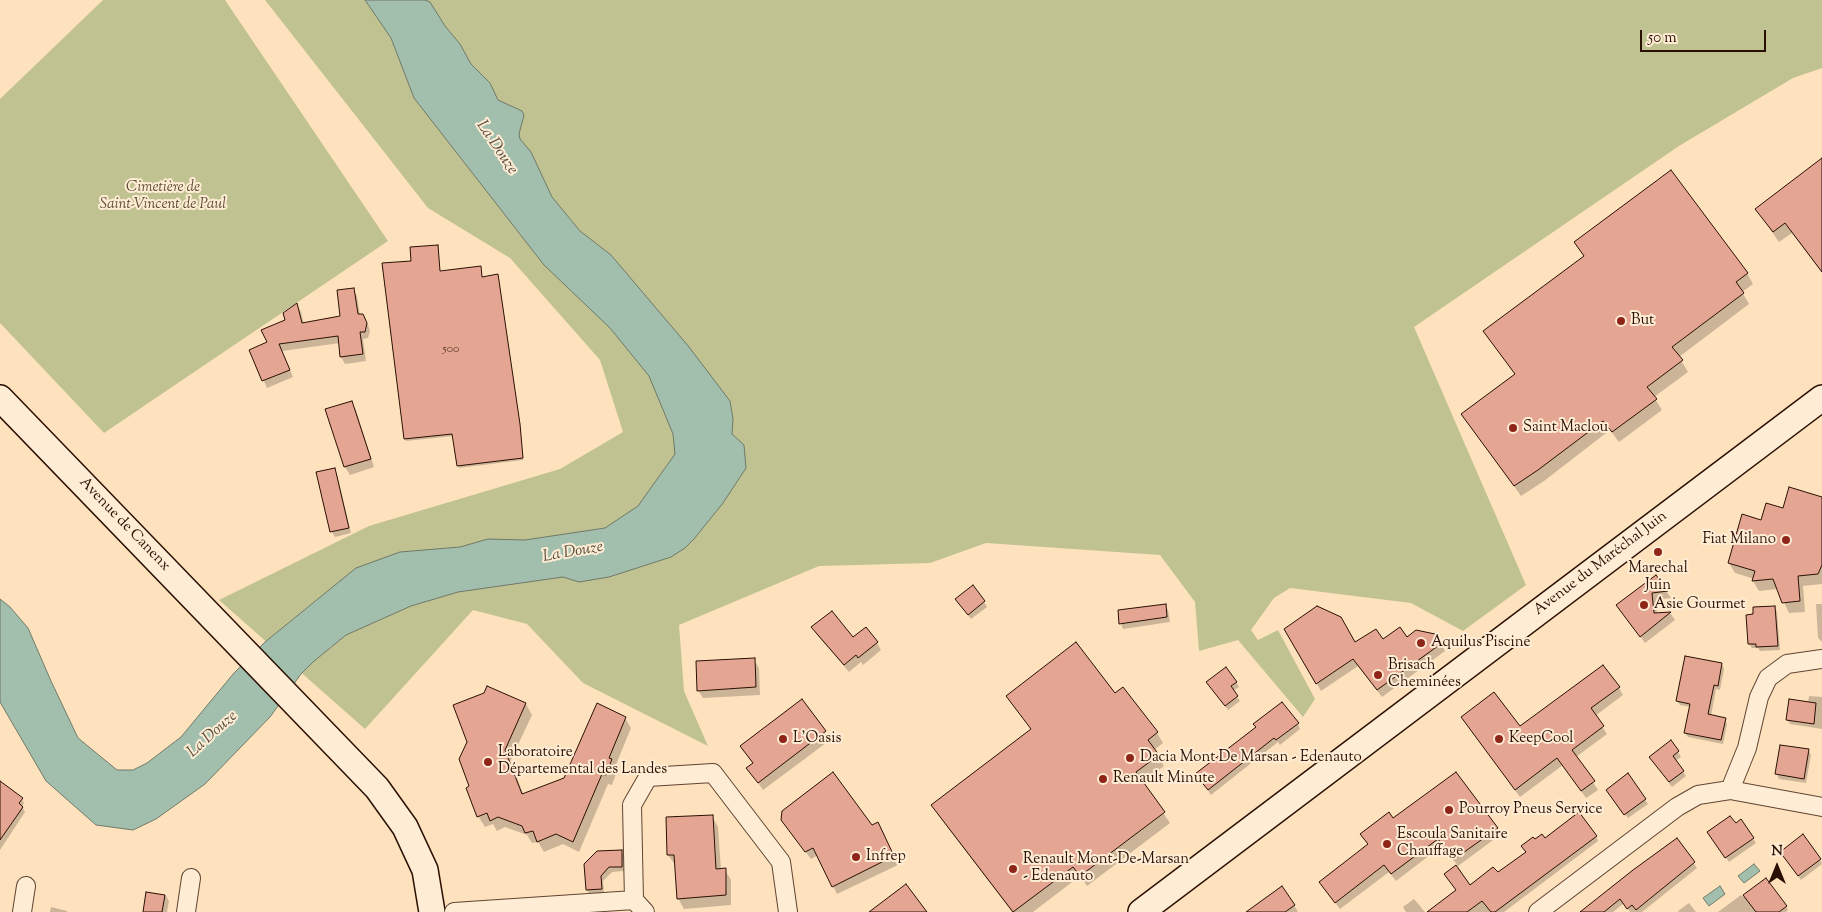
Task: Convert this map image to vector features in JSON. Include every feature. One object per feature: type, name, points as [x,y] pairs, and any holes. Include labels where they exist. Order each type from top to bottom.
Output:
[{"type":"main road","name":"Avenue de Canenx","points":[[0,398],[377,788],[405,827],[425,870],[432,912]]},
{"type":"main road","name":"Avenue du Maréchal Juin","points":[[1141,912],[1822,398]]},
{"type":"street","points":[[1730,790],[1747,748],[1759,697],[1768,678],[1787,664],[1822,659]]},
{"type":"street","points":[[454,912],[640,906],[632,805],[648,777],[713,773],[781,862],[788,912]]},
{"type":"street","points":[[1538,912],[1678,807],[1698,795],[1730,790],[1822,807]]},
{"type":"street","points":[[186,912],[191,878]]},
{"type":"street","points":[[22,912],[26,886]]},
{"type":"green space","name":"Cimetière de Saint-Vincent de Paul","points":[[103,0],[225,0],[388,241],[104,433],[0,323],[0,99]]},
{"type":"green space","points":[[265,0],[1822,0],[1822,68],[1793,78],[1679,146],[1414,327],[1526,585],[1463,631],[1411,603],[1290,588],[1274,598],[1251,630],[1258,640],[1278,630],[1315,699],[1303,717],[1238,640],[1199,651],[1195,602],[1160,555],[986,543],[930,563],[819,566],[679,625],[684,691],[708,746],[583,683],[527,624],[473,610],[365,729],[219,600],[369,526],[560,469],[623,432],[600,360],[510,258],[428,208]]},
{"type":"water","name":"La Douze","points":[[365,0],[425,0],[430,2],[445,26],[460,44],[471,64],[490,83],[498,100],[522,111],[524,115],[519,134],[520,139],[531,152],[552,197],[580,231],[611,255],[689,347],[730,401],[733,419],[732,434],[744,445],[746,468],[723,503],[694,539],[685,548],[671,557],[609,577],[579,582],[563,577],[458,592],[411,606],[346,635],[301,674],[270,717],[205,784],[156,819],[133,830],[96,825],[46,781],[0,702],[0,599],[10,607],[28,628],[78,738],[117,770],[133,770],[147,763],[181,737],[234,673],[265,642],[356,568],[400,552],[460,547],[488,539],[525,540],[605,528],[638,506],[675,454],[673,434],[649,376],[610,328],[544,265],[414,98],[391,38]]},
{"type":"water","points":[[1754,864],[1760,871],[1744,883],[1738,876]]},
{"type":"water","points":[[1720,886],[1725,894],[1709,906],[1703,898]]},
{"type":"building","points":[[1822,158],[1822,272],[1785,223],[1773,232],[1755,209]]},
{"type":"building","points":[[1671,170],[1748,273],[1736,282],[1744,293],[1672,347],[1683,360],[1647,387],[1657,399],[1612,432],[1603,421],[1514,486],[1461,414],[1515,374],[1483,331],[1584,256],[1574,242]]},
{"type":"building","points":[[438,245],[440,271],[481,266],[482,277],[498,274],[520,424],[523,458],[457,466],[452,434],[404,439],[382,263],[411,261],[410,247]]},
{"type":"building","points":[[354,288],[358,314],[363,314],[367,323],[365,332],[360,332],[363,354],[340,357],[338,336],[279,344],[290,370],[262,381],[249,350],[267,342],[261,330],[285,320],[283,313],[297,303],[302,323],[340,316],[337,290]]},
{"type":"building","points":[[352,401],[371,459],[344,467],[325,409]]},
{"type":"building","points":[[335,468],[349,528],[330,532],[316,472]]},
{"type":"building","points":[[1789,487],[1822,497],[1822,565],[1818,574],[1798,576],[1800,601],[1782,603],[1773,579],[1752,581],[1755,571],[1728,563],[1742,514],[1761,520],[1766,503],[1783,508]]},
{"type":"building","points":[[1656,575],[1668,591],[1652,593],[1654,613],[1671,612],[1640,637],[1616,605]]},
{"type":"building","points":[[973,585],[985,601],[968,615],[955,599]]},
{"type":"building","points":[[1166,604],[1167,617],[1119,624],[1118,610]]},
{"type":"building","points":[[1317,606],[1341,617],[1355,642],[1376,629],[1383,639],[1400,627],[1407,637],[1416,630],[1435,634],[1442,643],[1377,690],[1353,659],[1316,684],[1284,629]]},
{"type":"building","points":[[1775,606],[1778,646],[1756,647],[1756,644],[1748,644],[1746,615],[1753,614],[1753,607]]},
{"type":"building","points":[[832,611],[853,637],[866,627],[878,642],[858,658],[856,655],[844,665],[811,627]]},
{"type":"building","points":[[1076,642],[1115,693],[1123,687],[1158,732],[1148,740],[1159,755],[1136,772],[1165,812],[1080,876],[1073,867],[1013,912],[931,805],[1031,729],[1006,696]]},
{"type":"building","points":[[1685,656],[1722,663],[1718,686],[1714,685],[1708,714],[1726,718],[1721,740],[1684,733],[1690,704],[1676,701]]},
{"type":"building","points":[[755,658],[756,687],[697,691],[696,661]]},
{"type":"building","points":[[1603,665],[1620,687],[1591,708],[1604,726],[1572,750],[1595,781],[1581,791],[1557,758],[1515,790],[1461,717],[1494,692],[1520,726]]},
{"type":"building","points":[[1226,667],[1237,682],[1231,686],[1238,696],[1225,706],[1206,682]]},
{"type":"building","name":"Laboratoire Départemental des Landes","points":[[487,686],[526,703],[505,750],[522,794],[564,778],[597,703],[626,717],[609,758],[612,759],[606,775],[602,774],[573,842],[556,834],[537,842],[533,831],[525,833],[522,826],[498,817],[490,821],[487,813],[477,817],[466,788],[469,786],[459,759],[467,742],[453,705],[484,693]]},
{"type":"building","name":"L'Oasis","points":[[802,699],[826,731],[758,783],[746,768],[753,763],[740,746]]},
{"type":"building","points":[[1789,699],[1816,703],[1814,724],[1786,720]]},
{"type":"building","points":[[1282,702],[1299,723],[1276,740],[1274,738],[1208,790],[1195,774],[1256,727],[1253,724]]},
{"type":"building","points":[[1671,740],[1679,751],[1673,756],[1684,771],[1669,782],[1649,757]]},
{"type":"building","points":[[1780,745],[1809,749],[1804,779],[1775,774]]},
{"type":"building","points":[[833,772],[872,825],[878,822],[894,856],[832,887],[813,848],[805,852],[781,820],[782,811]]},
{"type":"building","points":[[1456,772],[1498,828],[1453,860],[1438,839],[1391,874],[1384,865],[1335,903],[1319,882],[1368,844],[1360,834],[1389,812],[1393,818]]},
{"type":"building","points":[[1628,773],[1646,799],[1624,815],[1606,790]]},
{"type":"building","points":[[0,781],[23,798],[19,803],[23,807],[0,840]]},
{"type":"building","points":[[1579,812],[1597,836],[1495,912],[1491,912],[1482,901],[1467,912],[1427,912],[1456,890],[1444,874],[1456,865],[1470,885],[1493,867],[1498,872],[1526,852],[1521,846],[1533,837],[1535,839],[1542,834],[1545,838]]},
{"type":"building","points":[[713,815],[716,869],[726,868],[726,895],[677,899],[674,855],[667,855],[666,817]]},
{"type":"building","points":[[1730,816],[1736,823],[1741,819],[1754,838],[1725,858],[1707,832]]},
{"type":"building","points":[[1803,834],[1821,859],[1798,876],[1780,852]]},
{"type":"building","points":[[1677,838],[1695,862],[1636,910],[1632,905],[1627,909],[1620,899],[1604,912],[1580,912],[1633,870]]},
{"type":"building","points":[[622,850],[622,867],[609,867],[601,876],[602,889],[586,890],[584,864],[597,851]]},
{"type":"building","points":[[1766,878],[1787,906],[1779,912],[1756,912],[1743,895]]},
{"type":"building","points":[[906,884],[927,912],[869,912]]},
{"type":"building","points":[[1282,886],[1295,905],[1285,912],[1246,912]]},
{"type":"building","points":[[146,892],[165,895],[162,912],[143,912]]},
{"type":"place","name":"But","points":[[1621,321]]},
{"type":"place","name":"Saint Maclou","points":[[1513,428]]},
{"type":"place","name":"Fiat Milano","points":[[1786,540]]},
{"type":"place","name":"Marechal Juin","points":[[1658,552]]},
{"type":"place","name":"Asie Gourmet","points":[[1644,605]]},
{"type":"place","name":"Aquilus Piscine","points":[[1421,643]]},
{"type":"place","name":"Brisach Cheminées","points":[[1378,675]]},
{"type":"place","name":"L'Oasis","points":[[783,739]]},
{"type":"place","name":"KeepCool","points":[[1499,739]]},
{"type":"place","name":"Dacia Mont De Marsan - Edenauto","points":[[1130,758]]},
{"type":"place","name":"Laboratoire Départemental des Landes","points":[[488,762]]},
{"type":"place","name":"Renault Minute","points":[[1103,779]]},
{"type":"place","name":"Pourroy Pneus Service","points":[[1449,810]]},
{"type":"place","name":"Escoula Sanitaire Chauffage","points":[[1387,844]]},
{"type":"place","name":"Infrep","points":[[856,857]]},
{"type":"place","name":"Renault Mont-De-Marsan - Edenauto","points":[[1013,869]]}]
